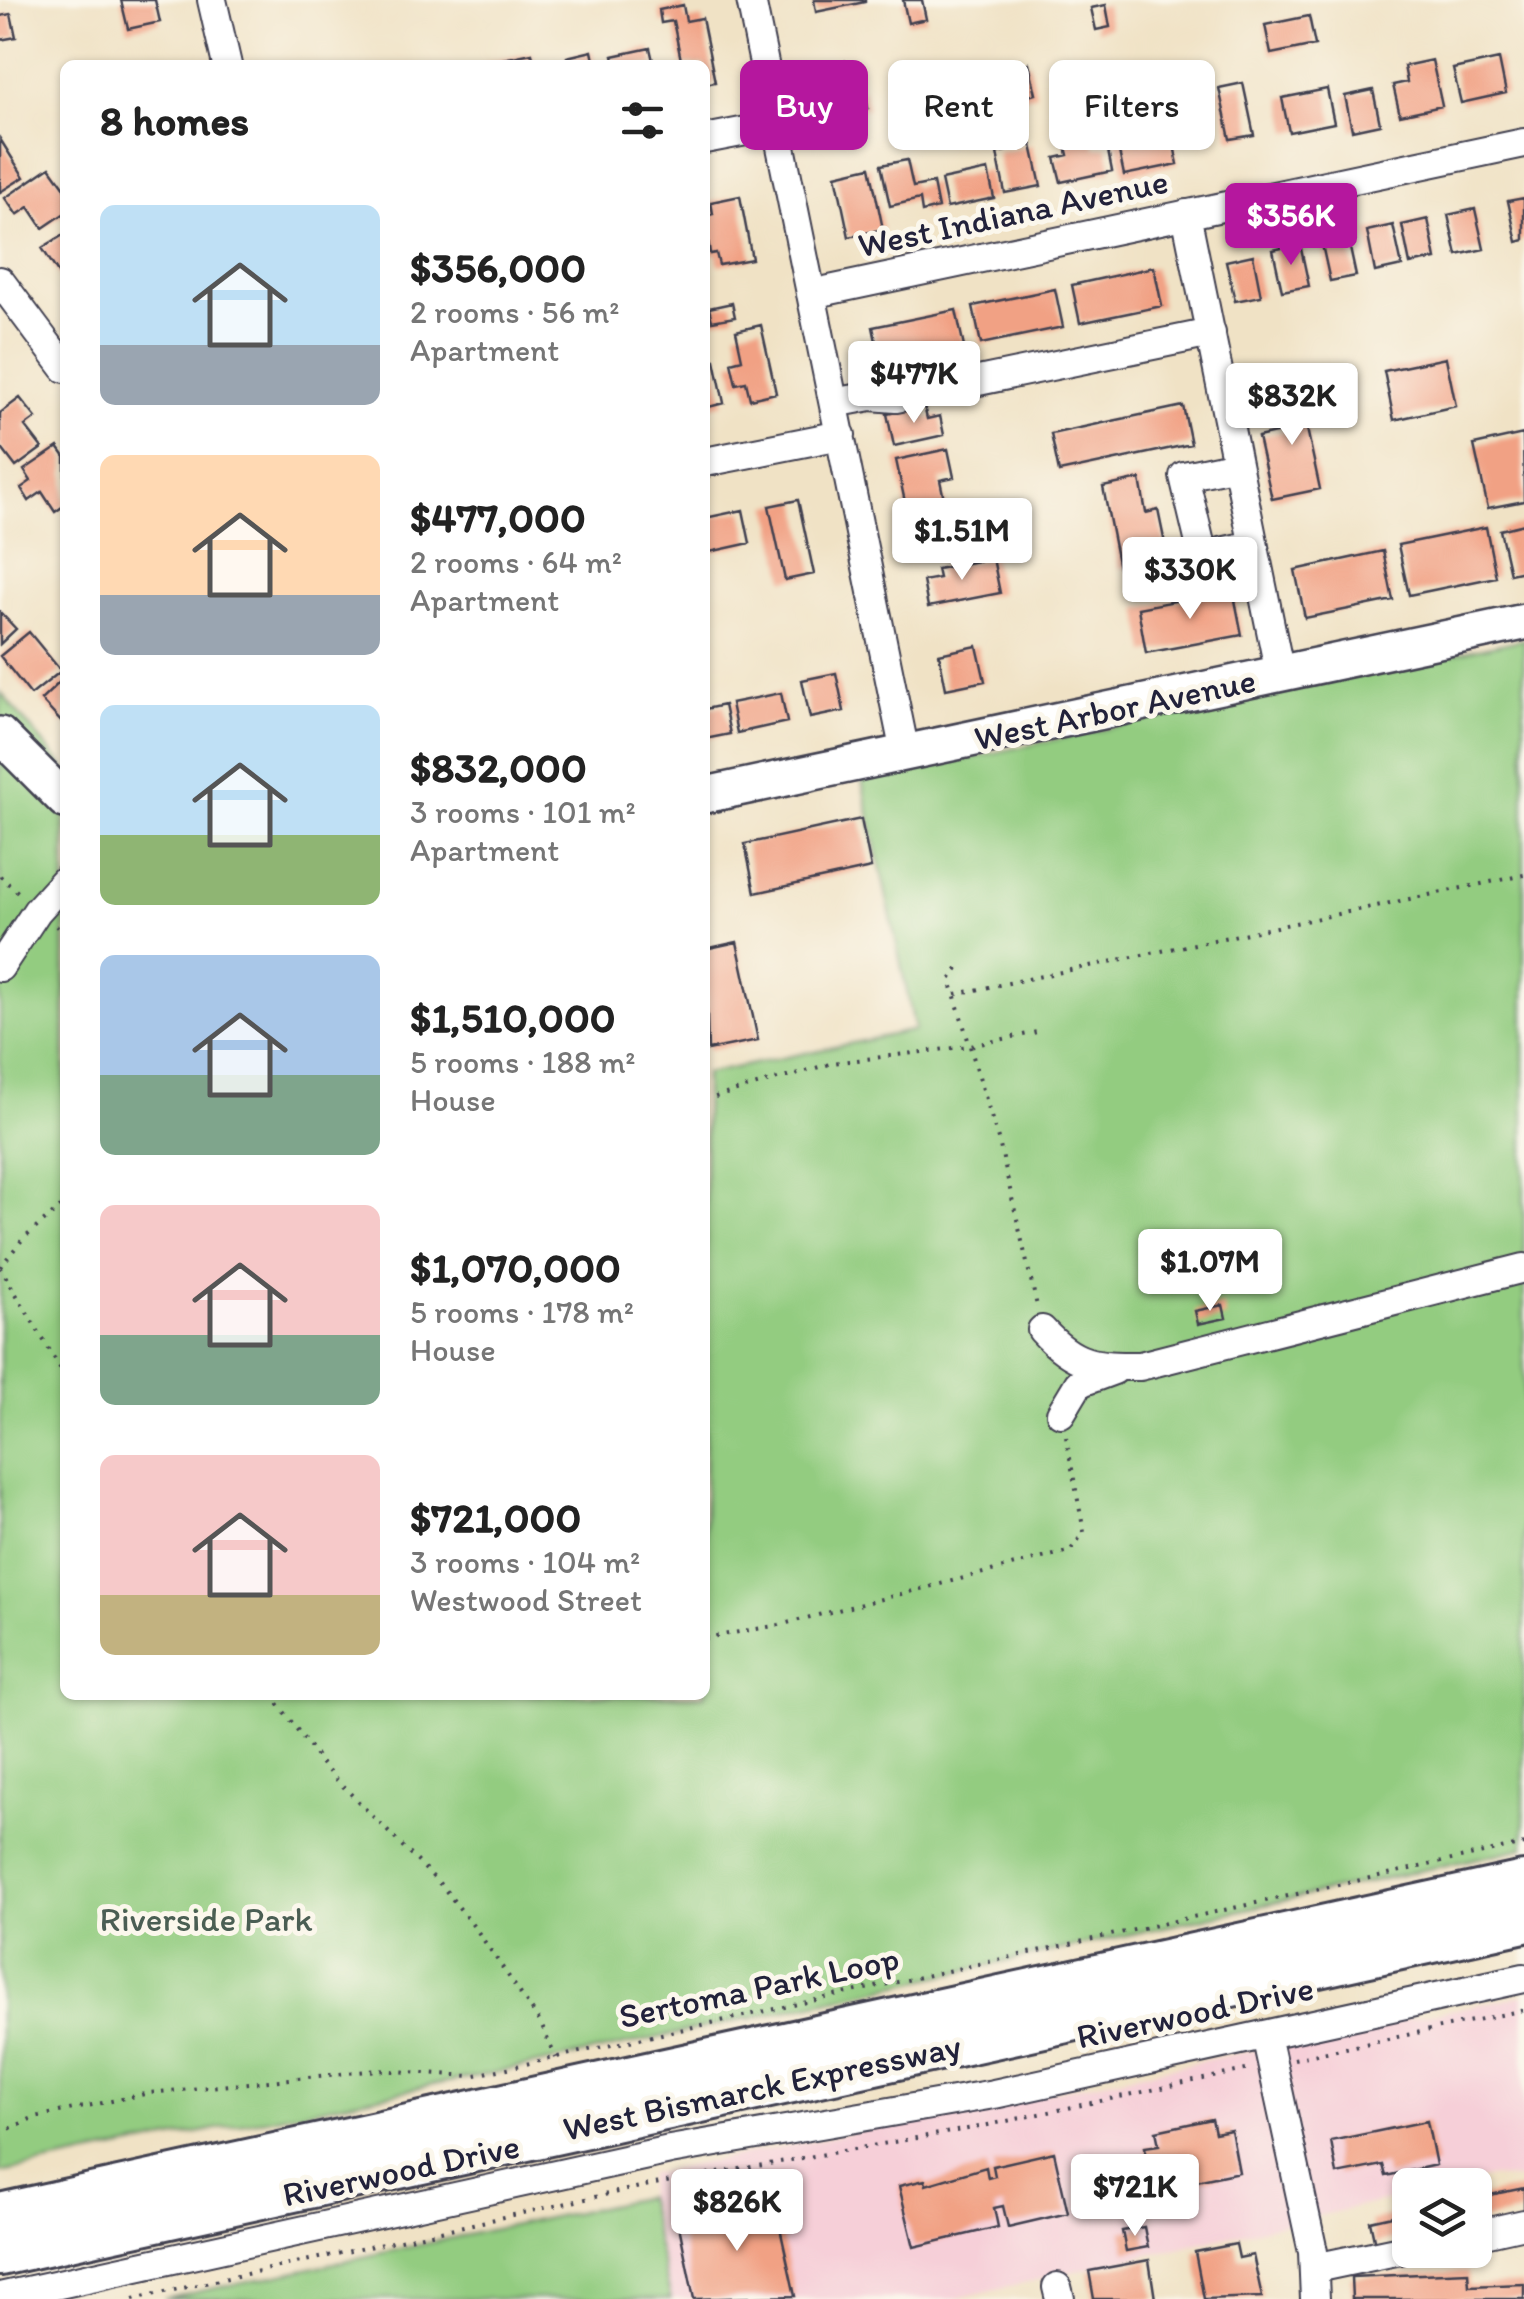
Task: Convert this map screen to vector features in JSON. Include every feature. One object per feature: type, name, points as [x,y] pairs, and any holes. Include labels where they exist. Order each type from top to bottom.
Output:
[{"type":"highway","name":"West Bismarck Expressway","points":[[0,2215],[1524,1882]]},
{"type":"highway","name":"West Bismarck Expressway","points":[[0,2254],[1524,1920]]},
{"type":"main road","name":"West Arbor Avenue","points":[[710,794],[1524,622]]},
{"type":"main road","points":[[0,735],[60,795]]},
{"type":"street","points":[[212,0],[226,60]]},
{"type":"street","points":[[751,0],[764,60]]},
{"type":"street","points":[[710,139],[740,133]]},
{"type":"street","name":"West Indiana Avenue","points":[[811,294],[1524,143]]},
{"type":"street","points":[[783,150],[906,753]]},
{"type":"street","points":[[1186,214],[1280,674]]},
{"type":"street","points":[[0,281],[60,361]]},
{"type":"street","points":[[834,403],[871,396],[896,398],[1211,334]]},
{"type":"street","points":[[710,461],[841,435]]},
{"type":"street","points":[[1237,465],[1184,476],[1203,556],[1253,546]]},
{"type":"street","points":[[0,967],[38,910],[60,886]]},
{"type":"street","points":[[1061,1413],[1071,1391],[1092,1376],[1524,1268]]},
{"type":"street","points":[[1042,1330],[1064,1354],[1094,1366],[1140,1366]]},
{"type":"street","name":"Riverwood Drive","points":[[0,2297],[670,2150],[994,2094],[1524,1978]]},
{"type":"street","points":[[1266,2035],[1315,2268],[1315,2299]]},
{"type":"street","points":[[1492,2231],[1524,2224]]},
{"type":"street","points":[[1315,2268],[1392,2252]]},
{"type":"path","points":[[954,995],[1524,876]]},
{"type":"path","points":[[958,968],[950,980],[1000,1146],[1042,1330]]},
{"type":"path","points":[[710,1099],[833,1063],[970,1046],[1042,1030]]},
{"type":"path","points":[[60,1206],[22,1240],[0,1267],[60,1368]]},
{"type":"path","points":[[710,1637],[778,1625],[1070,1550],[1084,1532],[1061,1413]]},
{"type":"path","points":[[276,1700],[324,1768],[443,1887],[540,2022],[556,2058]]},
{"type":"path","name":"Sertoma Park Loop","points":[[0,2133],[35,2118],[150,2093],[378,2070],[471,2076],[1524,1844]]},
{"type":"path","points":[[133,2299],[649,2185],[980,2127],[1524,2010]]},
{"type":"shaded area","points":[[1524,1995],[1524,2180],[1492,2177],[1492,2168],[1392,2168],[1392,2199],[953,2299],[671,2299],[646,2197],[649,2174]]},
{"type":"green space","name":"Riverside Park","points":[[1524,639],[1524,1848],[562,2059],[0,2173],[0,692],[60,763],[60,1700],[710,1700],[710,1073],[915,1030],[862,781]]},
{"type":"green space","points":[[646,2197],[671,2299],[164,2299]]},
{"type":"building","points":[[121,0],[155,0],[160,22],[128,29]]},
{"type":"building","points":[[814,0],[865,0],[865,2],[816,12]]},
{"type":"building","points":[[903,0],[922,0],[926,19],[908,23]]},
{"type":"building","points":[[683,5],[686,21],[702,18],[715,82],[710,83],[710,60],[681,60],[673,21],[661,23],[659,10]]},
{"type":"building","points":[[1106,5],[1110,27],[1096,30],[1091,8]]},
{"type":"building","points":[[11,14],[16,37],[0,40],[0,16]]},
{"type":"building","points":[[1309,16],[1315,45],[1271,54],[1265,25]]},
{"type":"building","points":[[650,48],[653,60],[614,60],[613,56]]},
{"type":"building","points":[[592,51],[594,60],[567,60]]},
{"type":"building","points":[[532,53],[534,60],[498,60]]},
{"type":"building","points":[[1499,59],[1506,93],[1461,103],[1453,69]]},
{"type":"building","points":[[1432,60],[1442,106],[1400,115],[1393,85],[1407,82],[1404,66]]},
{"type":"building","points":[[1029,63],[1036,94],[1029,96]]},
{"type":"building","points":[[1243,83],[1254,135],[1230,139],[1219,88]]},
{"type":"building","points":[[1327,89],[1334,123],[1289,132],[1282,98]]},
{"type":"building","points":[[1373,90],[1380,124],[1352,130],[1345,96]]},
{"type":"building","points":[[0,139],[24,177],[0,192]]},
{"type":"building","points":[[1032,145],[1041,186],[1005,193],[997,153],[1029,150]]},
{"type":"building","points":[[1067,150],[1108,150],[1112,171],[1061,182],[1055,158],[1068,155]]},
{"type":"building","points":[[1119,150],[1175,150],[1178,164],[1124,175]]},
{"type":"building","points":[[907,160],[913,187],[933,183],[938,208],[922,212],[920,199],[890,206],[881,165]]},
{"type":"building","points":[[50,167],[60,181],[60,216],[43,228],[29,207],[17,215],[5,198]]},
{"type":"building","points":[[870,167],[883,229],[849,237],[836,175]]},
{"type":"building","points":[[988,170],[994,198],[947,208],[941,180]]},
{"type":"building","points":[[740,196],[752,259],[719,265],[716,253],[710,254],[711,202]]},
{"type":"building","points":[[1524,198],[1524,240],[1517,242],[1508,201]]},
{"type":"building","points":[[1475,209],[1484,249],[1457,255],[1448,215]]},
{"type":"building","points":[[1428,219],[1436,259],[1410,264],[1402,225]]},
{"type":"building","points":[[1393,225],[1402,266],[1375,272],[1367,231]]},
{"type":"building","points":[[1347,234],[1356,276],[1330,281],[1321,240]]},
{"type":"building","points":[[60,237],[60,276],[42,248]]},
{"type":"building","points":[[1300,244],[1309,286],[1282,291],[1273,250]]},
{"type":"building","points":[[1253,255],[1261,296],[1235,301],[1226,261]]},
{"type":"building","points":[[1154,267],[1162,306],[1080,323],[1072,285]]},
{"type":"building","points":[[1055,289],[1063,327],[981,344],[973,306]]},
{"type":"building","points":[[732,303],[735,317],[712,321],[710,308]]},
{"type":"building","points":[[956,310],[964,347],[881,365],[873,327]]},
{"type":"building","points":[[761,325],[776,393],[750,399],[746,382],[736,384],[731,362],[742,359],[736,331]]},
{"type":"building","points":[[1446,358],[1456,406],[1394,420],[1384,371]]},
{"type":"building","points":[[715,360],[724,403],[710,407],[710,361]]},
{"type":"building","points":[[1308,381],[1317,422],[1306,424],[1320,489],[1272,499],[1258,437],[1293,429],[1284,387]]},
{"type":"building","points":[[20,398],[36,418],[25,426],[42,448],[16,467],[0,446],[0,413]]},
{"type":"building","points":[[924,406],[927,419],[940,416],[944,435],[894,446],[887,414]]},
{"type":"building","points":[[1183,406],[1191,444],[1059,472],[1051,434]]},
{"type":"building","points":[[1523,434],[1524,501],[1488,508],[1474,445]]},
{"type":"building","points":[[58,447],[60,508],[55,512],[42,492],[29,501],[21,488],[31,481],[24,470]]},
{"type":"building","points":[[948,449],[954,477],[940,480],[946,508],[908,516],[896,460]]},
{"type":"building","points":[[1140,479],[1146,513],[1158,510],[1168,558],[1119,568],[1103,487]]},
{"type":"building","points":[[798,500],[814,574],[785,580],[769,506]]},
{"type":"building","points":[[743,510],[750,543],[710,552],[710,517]]},
{"type":"building","points":[[962,512],[964,522],[978,519],[984,551],[946,560],[943,546],[919,551],[913,523]]},
{"type":"building","points":[[1524,524],[1524,571],[1510,574],[1500,530]]},
{"type":"building","points":[[1486,527],[1496,577],[1409,595],[1398,545]]},
{"type":"building","points":[[1383,551],[1393,600],[1305,618],[1295,570]]},
{"type":"building","points":[[993,558],[1000,593],[928,607],[923,581],[939,578],[937,569]]},
{"type":"building","points":[[1233,590],[1242,635],[1146,653],[1138,608]]},
{"type":"building","points":[[0,612],[16,629],[0,644]]},
{"type":"building","points":[[29,632],[60,672],[31,695],[0,656]]},
{"type":"building","points":[[977,646],[985,681],[946,689],[939,654]]},
{"type":"building","points":[[836,673],[844,711],[810,718],[802,680]]},
{"type":"building","points":[[60,682],[60,721],[41,700]]},
{"type":"building","points":[[781,693],[787,722],[737,733],[731,703]]},
{"type":"building","points":[[724,705],[730,734],[710,738],[710,708]]},
{"type":"building","points":[[861,819],[871,868],[755,893],[745,844]]},
{"type":"building","points":[[737,942],[758,1040],[710,1050],[710,948]]},
{"type":"building","points":[[1223,1305],[1226,1318],[1198,1324],[1195,1311]]},
{"type":"building","points":[[1212,2119],[1215,2133],[1231,2130],[1239,2172],[1154,2190],[1145,2147],[1159,2145],[1156,2131]]},
{"type":"building","points":[[1427,2121],[1436,2165],[1392,2168],[1392,2175],[1386,2176],[1383,2165],[1337,2174],[1331,2141]]},
{"type":"building","points":[[1054,2152],[1068,2213],[1008,2227],[1003,2206],[994,2208],[998,2227],[914,2247],[899,2186],[925,2180],[926,2185],[986,2167],[988,2178],[995,2176],[993,2166]]},
{"type":"building","points":[[1524,2188],[1524,2212],[1492,2219],[1492,2195]]},
{"type":"building","points":[[774,2201],[795,2296],[694,2299],[678,2221]]},
{"type":"building","points":[[1392,2216],[1392,2240],[1375,2244],[1370,2221]]},
{"type":"building","points":[[1144,2227],[1148,2247],[1126,2251],[1122,2231]]},
{"type":"building","points":[[1236,2244],[1239,2258],[1253,2255],[1262,2297],[1204,2299],[1195,2252]]},
{"type":"building","points":[[1149,2260],[1155,2299],[1094,2299],[1089,2271]]},
{"type":"building","points":[[1468,2272],[1469,2286],[1524,2284],[1524,2299],[1352,2299],[1351,2277]]}]
